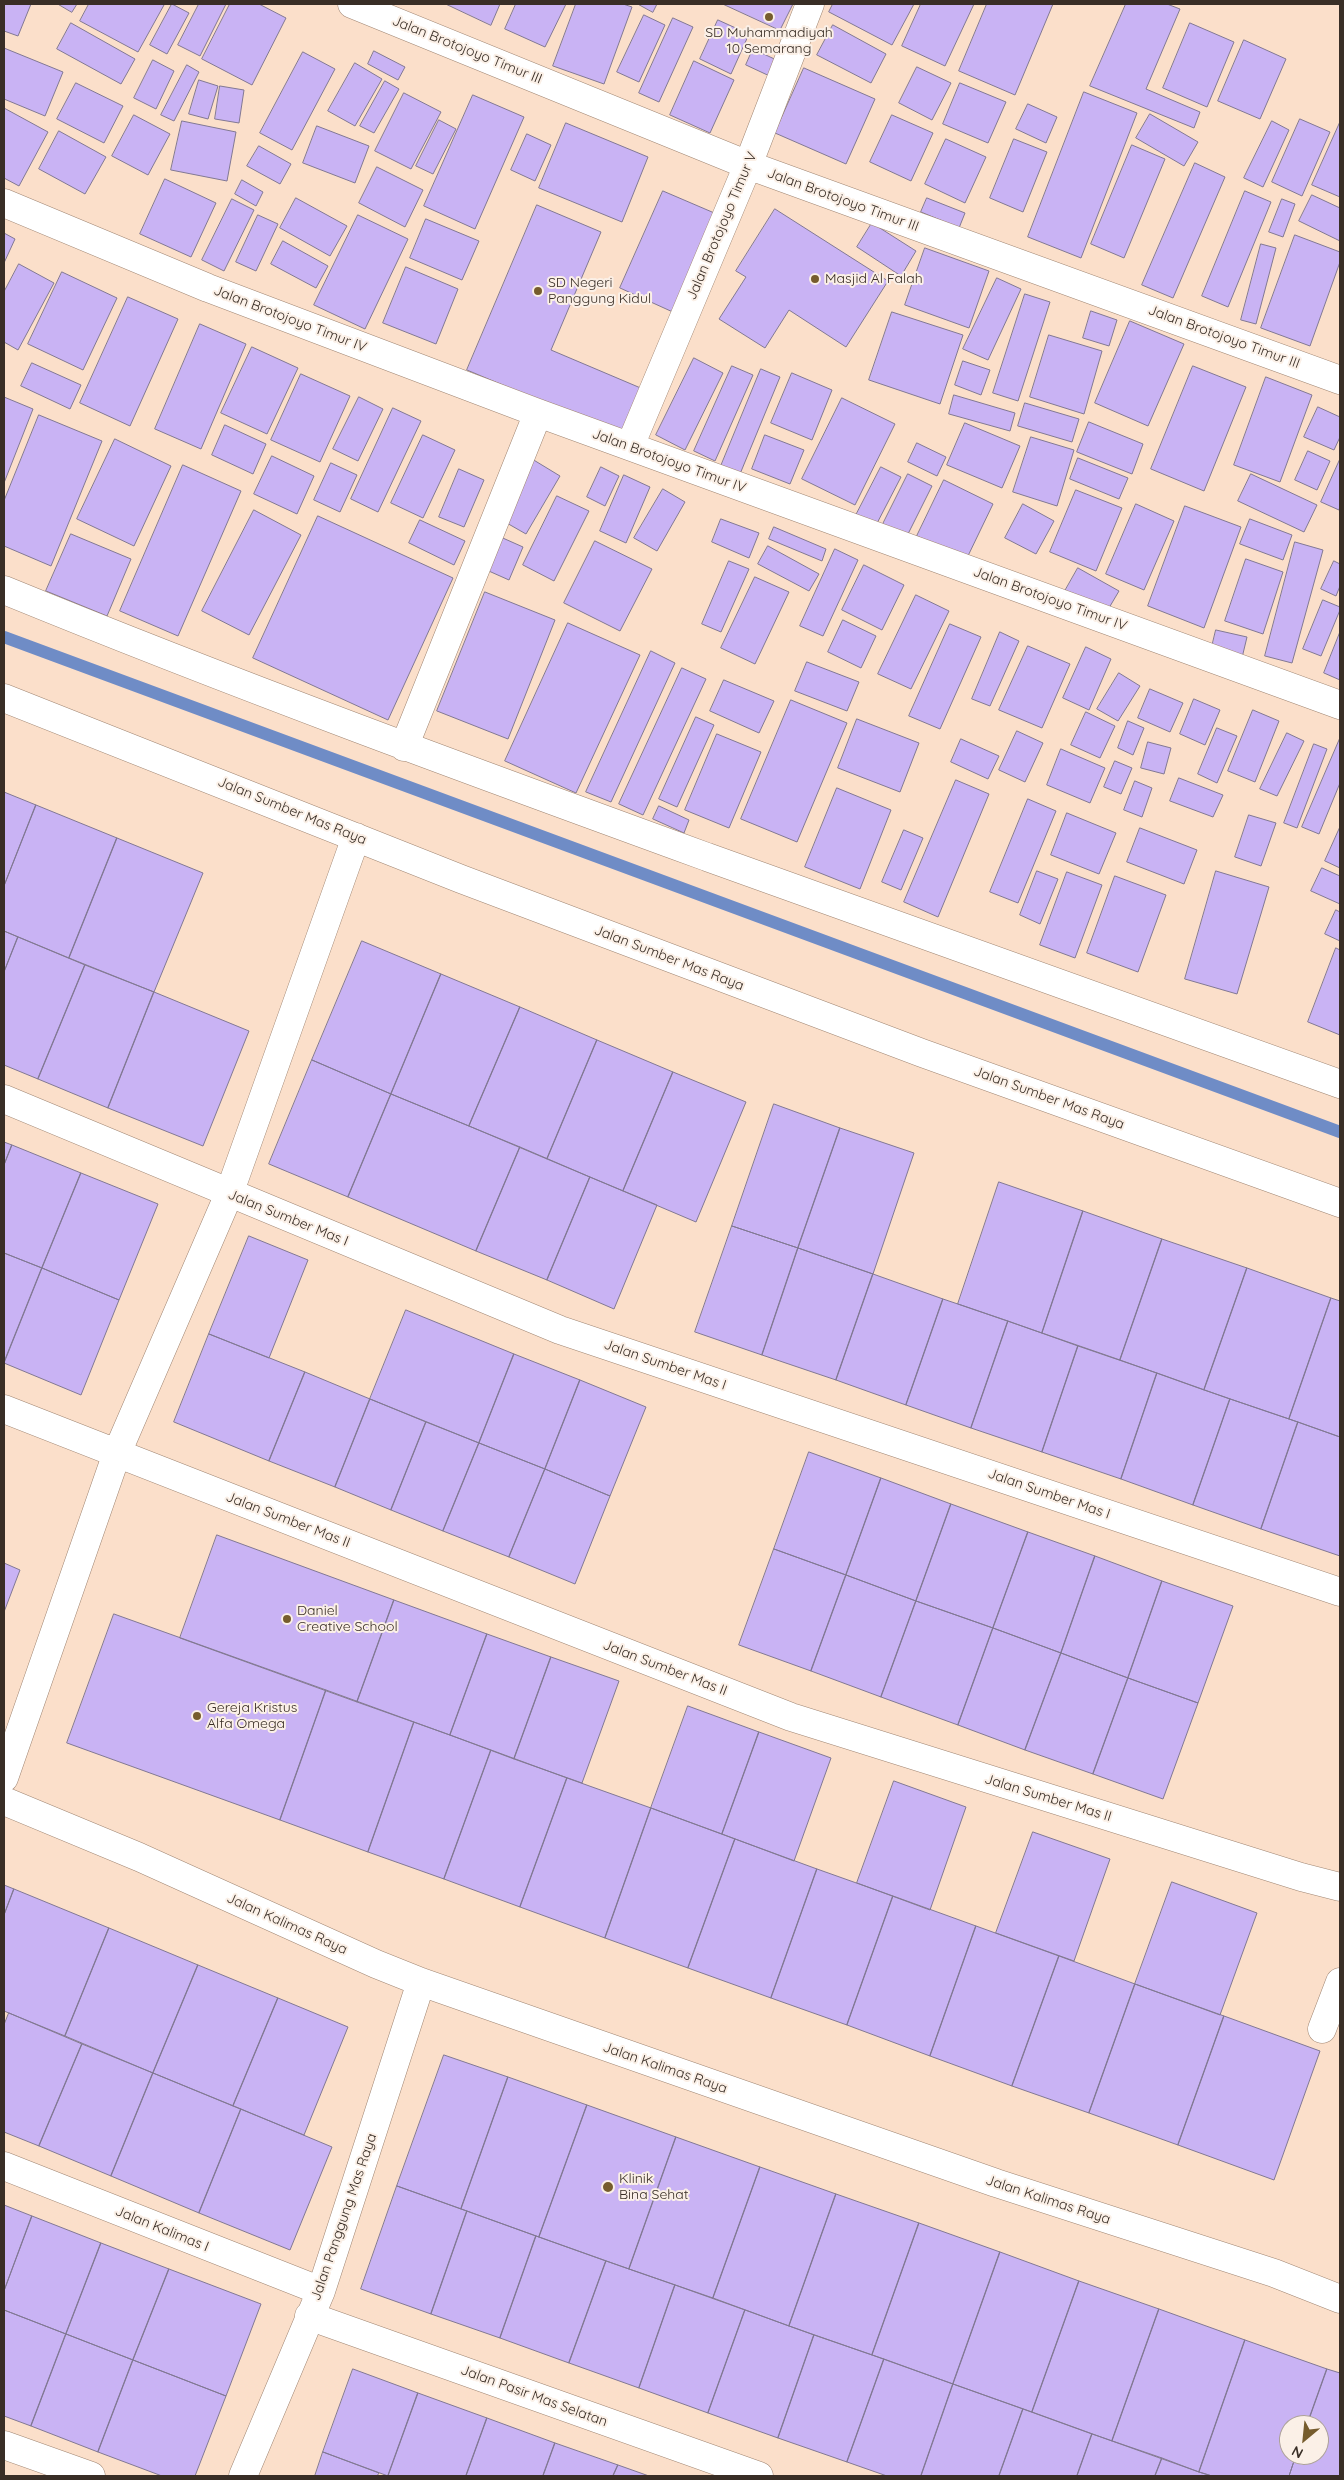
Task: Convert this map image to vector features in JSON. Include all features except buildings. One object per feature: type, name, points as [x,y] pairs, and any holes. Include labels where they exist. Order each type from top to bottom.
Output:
[{"type":"street","name":"Jalan Brotojoyo Timur III","points":[[352,4],[748,165],[1340,380]]},
{"type":"street","name":"Jalan Brotojoyo Timur V","points":[[630,446],[748,165],[810,4]]},
{"type":"street","name":"Jalan Brotojoyo Timur IV","points":[[4,203],[208,288],[538,413],[1340,705]]},
{"type":"street","points":[[404,747],[538,413]]},
{"type":"street","points":[[4,590],[179,662],[404,747],[1099,999],[1340,1084]]},
{"type":"street","name":"Jalan Sumber Mas Raya","points":[[4,698],[462,879],[904,1046],[1340,1203]]},
{"type":"street","points":[[4,1778],[117,1453],[229,1194],[356,837]]},
{"type":"street","name":"Jalan Sumber Mas I","points":[[4,1098],[229,1194],[560,1330],[1340,1592]]},
{"type":"street","name":"Jalan Sumber Mas II","points":[[4,1409],[790,1717],[1302,1877],[1340,1887]]},
{"type":"street","name":"Jalan Kalimas Raya","points":[[4,1800],[139,1857],[367,1960],[421,1982],[996,2183],[1274,2273],[1340,2299]]},
{"type":"street","name":"Jalan Panggung Mas Raya","points":[[243,2476],[320,2292],[421,1982]]},
{"type":"street","points":[[1322,2029],[1340,1982]]},
{"type":"street","name":"Jalan Kalimas I","points":[[4,2166],[320,2292]]},
{"type":"street","name":"Jalan Pasir Mas Selatan","points":[[309,2316],[759,2476]]},
{"type":"street","points":[[4,2445],[91,2476]]},
{"type":"waterway","points":[[4,637],[1340,1132]]},
{"type":"place","name":"SD Muhammadiyah 10 Semarang","points":[[769,17]]},
{"type":"place","name":"Masjid Al Falah","points":[[815,279]]},
{"type":"place","name":"SD Negeri Panggung Kidul","points":[[538,291]]},
{"type":"place","name":"Daniel Creative School","points":[[287,1619]]},
{"type":"place","name":"Gereja Kristus Alfa Omega","points":[[197,1716]]},
{"type":"place","name":"Klinik Bina Sehat","points":[[608,2187]]}]
